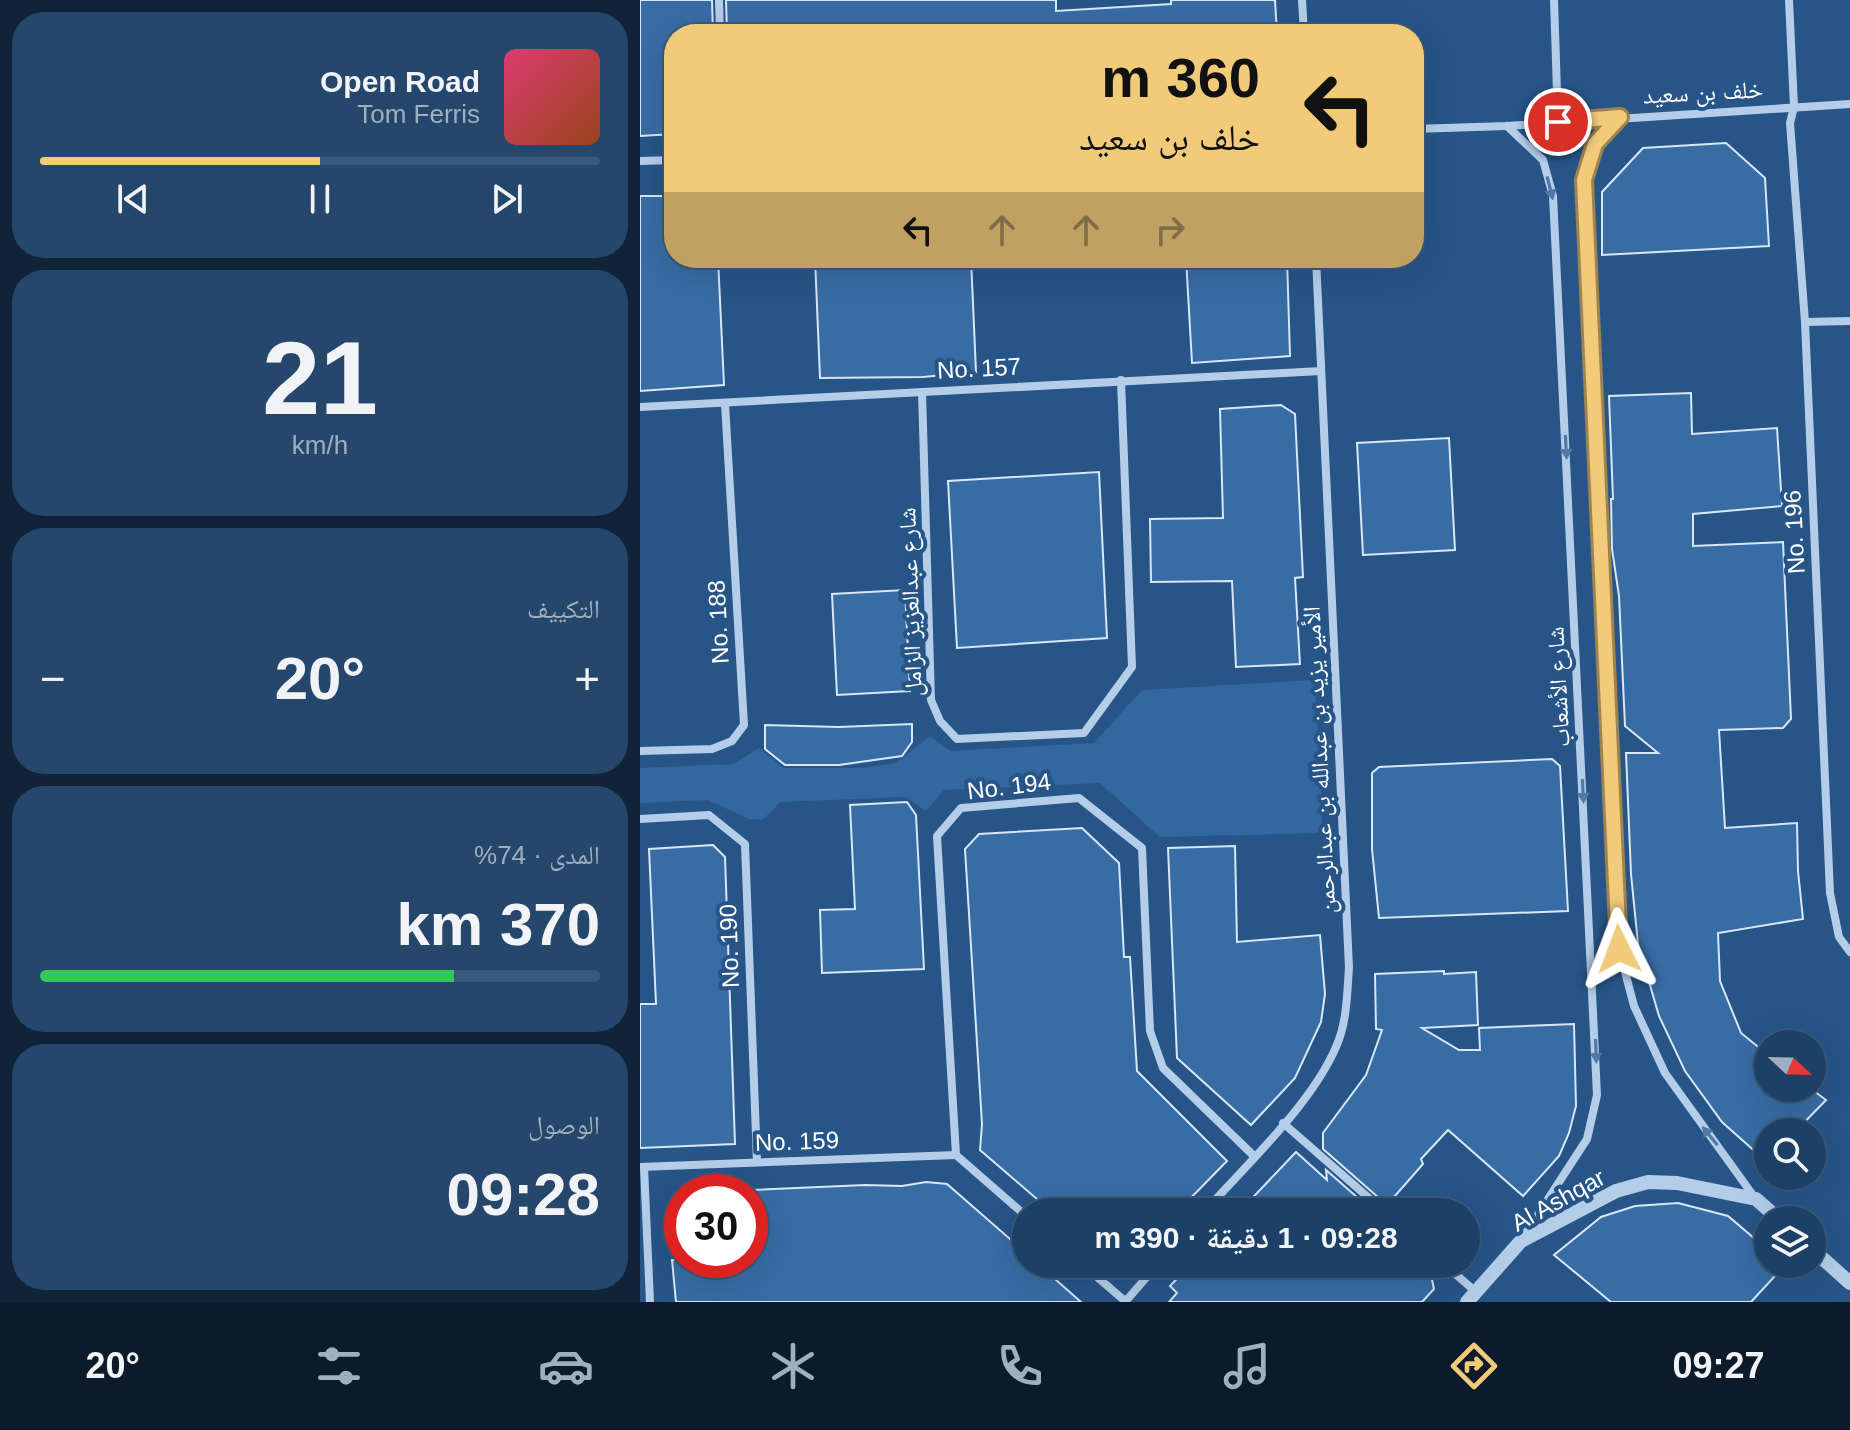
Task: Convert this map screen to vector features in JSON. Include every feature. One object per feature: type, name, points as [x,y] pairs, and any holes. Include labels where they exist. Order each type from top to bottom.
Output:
[{"type":"street","points":[[719,0],[720,24]]},
{"type":"street","points":[[1302,0],[1303,24]]},
{"type":"street","points":[[1554,0],[1558,122]]},
{"type":"street","name":"No. 196","points":[[1789,0],[1794,107],[1790,123],[1805,322],[1830,893],[1839,937],[1850,952]]},
{"type":"street","name":"خلف بن سعيد","points":[[1424,129],[1850,104]]},
{"type":"street","name":"شارع الأشعاب","points":[[1620,117],[1595,144],[1584,180],[1619,949],[1634,1006],[1665,1073],[1756,1199]]},
{"type":"street","name":"شارع الأشعاب","points":[[1507,126],[1543,160],[1553,196],[1597,1095],[1587,1139],[1521,1241]]},
{"type":"street","points":[[640,161],[664,160]]},
{"type":"street","name":"الأمير يزيد بن عبدالله بن عبدالرحمن","points":[[1216,1198],[1314,1089],[1337,1045],[1347,1006],[1349,968],[1316,268]]},
{"type":"street","points":[[1805,322],[1850,321]]},
{"type":"street","name":"No. 157","points":[[640,407],[1321,371]]},
{"type":"street","name":"شارع عبدالعزيز الزامل","points":[[922,392],[931,700],[940,721],[957,739],[1084,733],[1132,667],[1121,380]]},
{"type":"street","name":"No. 188","points":[[640,751],[712,749],[732,741],[744,725],[725,404]]},
{"type":"street","name":"No. 194","points":[[956,1155],[937,836],[961,808],[1079,798],[1142,848],[1150,1031],[1163,1068],[1254,1156]]},
{"type":"street","name":"No. 190","points":[[640,819],[709,815],[745,844],[757,1162]]},
{"type":"street","points":[[1283,1123],[1369,1198]]},
{"type":"street","points":[[956,1155],[1012,1204]]},
{"type":"street","name":"No. 159","points":[[642,1167],[956,1155]]},
{"type":"street","points":[[642,1167],[650,1302]]},
{"type":"street","name":"Al Ashqar","points":[[1471,1297],[1521,1241],[1616,1191],[1648,1182],[1677,1183],[1756,1199],[1764,1206]]},
{"type":"street","points":[[1826,1262],[1850,1283]]},
{"type":"street","points":[[1098,1278],[1125,1302],[1146,1278]]},
{"type":"street","points":[[1455,1278],[1471,1297]]},
{"type":"shaded area","points":[[1315,680],[1323,833],[1160,837],[1100,783],[944,790],[926,811],[906,797],[781,802],[762,820],[749,819],[708,800],[640,803],[640,768],[734,764],[759,748],[784,768],[861,768],[896,763],[930,736],[951,751],[1094,743],[1142,690]]},
{"type":"building","points":[[640,0],[712,0],[713,24],[664,24],[664,135],[640,136]]},
{"type":"building","points":[[726,0],[1056,0],[1056,11],[1171,4],[1171,0],[1275,0],[1276,24],[727,24]]},
{"type":"building","points":[[1726,143],[1765,178],[1769,246],[1602,255],[1602,192],[1643,148]]},
{"type":"building","points":[[640,196],[664,196],[664,268],[718,268],[724,385],[640,391]]},
{"type":"building","points":[[815,268],[971,268],[976,372],[923,377],[820,378]]},
{"type":"building","points":[[1187,268],[1287,268],[1290,356],[1192,363]]},
{"type":"building","points":[[1691,393],[1692,434],[1777,428],[1782,506],[1693,514],[1693,546],[1783,542],[1791,719],[1783,728],[1719,730],[1725,828],[1797,823],[1803,919],[1718,933],[1720,981],[1741,1033],[1754,1044],[1754,1102],[1824,1102],[1809,1118],[1754,1118],[1754,1151],[1722,1122],[1685,1071],[1659,1016],[1638,944],[1631,874],[1626,753],[1658,753],[1625,726],[1619,596],[1612,549],[1609,396]]},
{"type":"building","points":[[1281,405],[1295,414],[1303,577],[1295,578],[1300,664],[1236,667],[1232,581],[1151,582],[1150,519],[1223,518],[1220,409]]},
{"type":"building","points":[[1449,438],[1455,550],[1363,555],[1357,443]]},
{"type":"building","points":[[1099,472],[1107,638],[957,648],[948,481]]},
{"type":"building","points":[[905,590],[910,691],[837,695],[832,594]]},
{"type":"building","points":[[912,724],[912,742],[902,756],[839,765],[785,765],[765,749],[765,725],[839,727]]},
{"type":"building","points":[[1552,759],[1560,766],[1568,911],[1379,918],[1372,849],[1372,773],[1379,767]]},
{"type":"building","points":[[907,802],[916,815],[924,969],[822,973],[820,910],[855,909],[850,805]]},
{"type":"building","points":[[1082,828],[1119,863],[1124,957],[1130,957],[1137,1071],[1227,1161],[1191,1198],[1036,1198],[980,1150],[982,1124],[965,849],[979,834]]},
{"type":"building","points":[[713,845],[725,857],[735,1144],[640,1148],[640,1004],[656,1004],[649,849]]},
{"type":"building","points":[[1235,846],[1237,942],[1320,935],[1325,994],[1321,1022],[1295,1078],[1251,1125],[1177,1058],[1168,848]]},
{"type":"building","points":[[1476,972],[1478,1025],[1422,1028],[1459,1050],[1480,1050],[1479,1028],[1574,1024],[1576,1106],[1569,1133],[1559,1156],[1523,1196],[1448,1130],[1421,1159],[1423,1164],[1393,1198],[1379,1198],[1323,1149],[1323,1133],[1366,1075],[1382,1030],[1376,1029],[1375,974]]},
{"type":"building","points":[[1296,1152],[1327,1180],[1326,1170],[1358,1198],[1252,1198]]},
{"type":"building","points":[[926,1182],[947,1184],[1012,1241],[1012,1278],[1054,1278],[1081,1302],[676,1302],[674,1278],[768,1278],[768,1189],[902,1186]]},
{"type":"building","points":[[1678,1203],[1728,1216],[1754,1238],[1754,1278],[1773,1278],[1751,1302],[1611,1302],[1554,1255],[1601,1217],[1635,1206]]},
{"type":"building","points":[[1178,1278],[1432,1278],[1434,1289],[1422,1302],[1169,1302],[1177,1293],[1170,1286]]},
{"type":"route","points":[[1558,122],[1620,117],[1595,144],[1584,180],[1619,949]]}]
